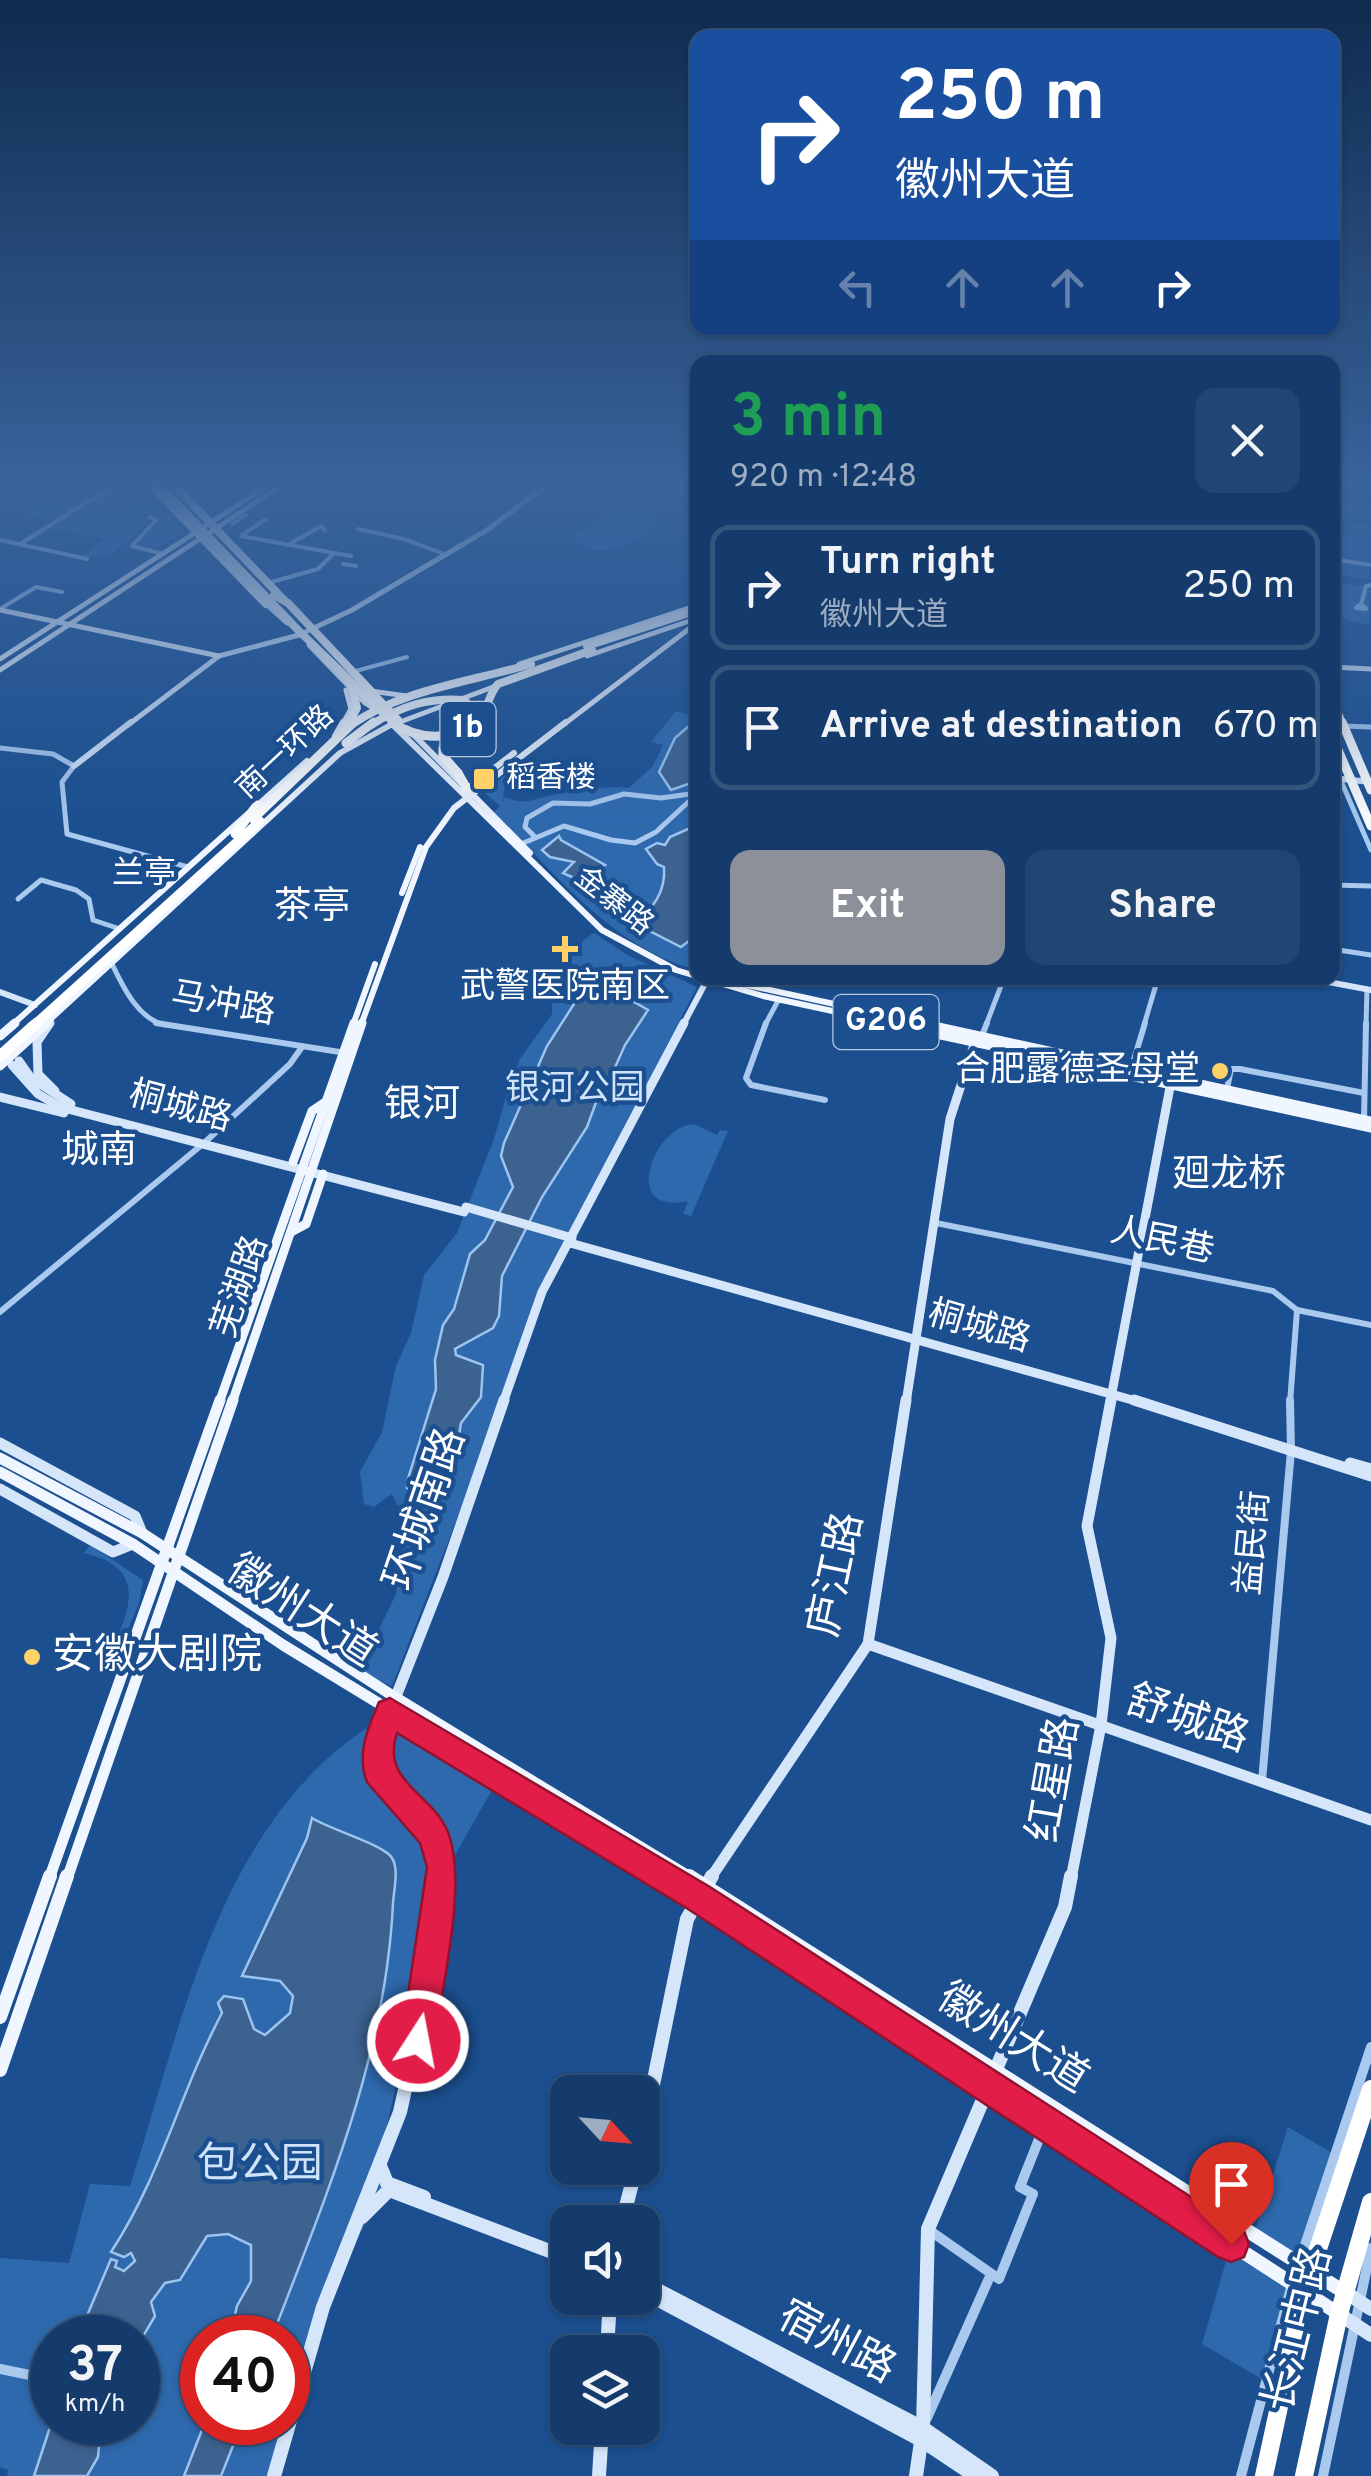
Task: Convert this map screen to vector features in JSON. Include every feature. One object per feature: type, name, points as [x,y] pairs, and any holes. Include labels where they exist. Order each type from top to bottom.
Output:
[{"type":"highway","points":[[267,601],[264,605],[346,690]]},
{"type":"highway","points":[[270,601],[337,666],[373,690],[412,694]]},
{"type":"highway","points":[[278,601],[288,602],[395,721]]},
{"type":"highway","points":[[284,601],[384,710],[394,719],[420,729],[451,730],[473,714],[464,700],[425,700],[397,710],[387,714],[377,719],[346,743]]},
{"type":"highway","points":[[589,647],[690,618]]},
{"type":"highway","name":"1b","points":[[337,666],[403,730],[439,736],[476,725],[485,714],[488,695],[498,684],[589,647]]},
{"type":"highway","name":"南一环路","points":[[260,820],[342,732],[371,711],[412,694],[487,678],[589,647]]},
{"type":"highway","name":"南一环路","points":[[30,1025],[346,743],[427,701],[589,647]]},
{"type":"highway","points":[[337,666],[371,691]]},
{"type":"highway","points":[[337,666],[357,703],[352,720],[342,732]]},
{"type":"highway","points":[[314,762],[372,718],[408,703],[454,696],[467,698],[479,710],[473,723],[442,748],[466,794]]},
{"type":"highway","points":[[1340,715],[1369,783]]},
{"type":"highway","points":[[1344,779],[1371,826]]},
{"type":"highway","points":[[237,838],[258,805]]},
{"type":"highway","points":[[0,1047],[30,1025]]},
{"type":"highway","points":[[0,1056],[30,1025]]},
{"type":"highway","name":"长江中路","points":[[1264,2476],[1298,2287],[1371,2089]]},
{"type":"highway","name":"长江中路","points":[[1304,2476],[1346,2319],[1358,2301],[1371,2202]]},
{"type":"main road","points":[[0,660],[91,601]]},
{"type":"main road","points":[[0,670],[104,601]]},
{"type":"main road","points":[[269,601],[364,703],[382,709]]},
{"type":"main road","points":[[0,611],[64,628],[217,657]]},
{"type":"main road","points":[[0,1036],[330,742],[382,709],[690,618]]},
{"type":"main road","points":[[0,1066],[260,820],[340,754],[395,721],[690,619]]},
{"type":"main road","name":"芜湖路","points":[[2,2060],[6,2035],[169,1560],[347,1053],[426,847],[466,794],[690,631]]},
{"type":"main road","points":[[620,637],[650,633]]},
{"type":"main road","points":[[330,742],[351,710],[346,690]]},
{"type":"main road","points":[[371,691],[394,697],[439,690]]},
{"type":"main road","name":"金寨路","points":[[395,721],[602,930],[662,965],[690,973]]},
{"type":"main road","name":"金寨路","points":[[466,794],[606,927],[652,955],[690,970]]},
{"type":"main road","name":"金寨路","points":[[730,985],[778,999],[1228,1089],[1369,1123]]},
{"type":"main road","name":"金寨路","points":[[736,985],[1369,1123]]},
{"type":"main road","name":"芜湖路","points":[[0,2017],[292,1232],[326,1101],[347,1053]]},
{"type":"main road","name":"徽州大道","points":[[0,1458],[138,1539],[390,1712],[702,1892],[989,2086],[1346,2319]]},
{"type":"main road","name":"徽州大道","points":[[0,1472],[138,1539]]},
{"type":"main road","name":"徽州大道","points":[[169,1560],[995,2070],[1358,2301]]},
{"type":"street","points":[[188,867],[67,834],[62,782],[74,766],[217,657],[300,636],[365,601]]},
{"type":"street","points":[[1361,606],[1362,601]]},
{"type":"street","points":[[353,675],[408,656]]},
{"type":"street","points":[[1340,666],[1371,668]]},
{"type":"street","points":[[1345,726],[1371,727]]},
{"type":"street","points":[[0,748],[53,754],[74,766]]},
{"type":"street","points":[[1369,783],[1344,779],[1371,850]]},
{"type":"street","points":[[535,837],[525,827],[527,818],[553,803],[590,804],[624,794],[661,798],[690,793]]},
{"type":"street","points":[[521,844],[564,826],[617,842],[637,841],[653,836],[690,798]]},
{"type":"street","points":[[18,899],[41,880],[76,890],[89,899],[92,920],[120,929]]},
{"type":"street","points":[[1340,885],[1371,886]]},
{"type":"street","points":[[1340,949],[1371,955]]},
{"type":"street","name":"马冲路","points":[[112,964],[128,997],[158,1024],[347,1053]]},
{"type":"street","points":[[1340,984],[1369,990],[1364,1093],[1369,1123]]},
{"type":"street","name":"环城南路","points":[[274,2476],[323,2307],[400,2112],[418,2041],[443,1879],[434,1834],[378,1772],[377,1748],[443,1577],[542,1292],[706,985]]},
{"type":"street","points":[[979,1038],[1001,985]]},
{"type":"street","points":[[1132,1066],[1156,985]]},
{"type":"street","points":[[0,992],[34,1005]]},
{"type":"street","points":[[778,999],[746,1078],[751,1085],[825,1100]]},
{"type":"street","points":[[55,1014],[37,1042],[38,1074],[56,1092],[85,1110]]},
{"type":"street","name":"庐江路","points":[[655,2075],[687,1919],[868,1644],[950,1119],[979,1038]]},
{"type":"street","points":[[0,1312],[206,1141],[290,1064],[302,1047]]},
{"type":"street","name":"桐城路","points":[[15,1063],[38,1094],[60,1107],[85,1110],[465,1209],[739,1293],[915,1336],[1371,1472]]},
{"type":"street","points":[[1228,1089],[1232,1069],[1240,1069],[1364,1093]]},
{"type":"street","name":"红星路","points":[[916,2476],[922,2434],[928,2229],[1065,1906],[1101,1725],[1110,1638],[1086,1526],[1171,1080]]},
{"type":"street","points":[[0,1097],[61,1113],[85,1110]]},
{"type":"street","name":"人民巷","points":[[936,1223],[1274,1291],[1297,1310],[1371,1325]]},
{"type":"street","name":"益民街","points":[[1262,1782],[1290,1448],[1297,1310]]},
{"type":"street","points":[[0,1442],[135,1516],[138,1539],[113,1552],[0,1489]]},
{"type":"street","name":"舒城路","points":[[868,1644],[1371,1820]]},
{"type":"street","points":[[1305,2267],[1371,2046]]},
{"type":"street","points":[[928,2229],[999,2279],[1032,2194],[1020,2186],[1046,2123]]},
{"type":"street","points":[[380,2166],[387,2182],[550,2247]]},
{"type":"street","points":[[356,2222],[389,2190],[550,2248]]},
{"type":"street","points":[[1358,2301],[1371,2248]]},
{"type":"street","points":[[922,2434],[992,2274]]},
{"type":"street","points":[[1241,2476],[1298,2287]]},
{"type":"street","name":"宿州路","points":[[660,2292],[992,2476]]},
{"type":"street","name":"宿州路","points":[[660,2300],[922,2434],[975,2476]]},
{"type":"street","points":[[1323,2476],[1346,2319]]},
{"type":"street","name":"徽州大道","points":[[1346,2319],[1371,2336]]},
{"type":"street","points":[[0,2369],[30,2375]]},
{"type":"street","points":[[598,2476],[601,2445]]},
{"type":"green space","points":[[1340,601],[1370,601],[1369,625],[1346,620],[1340,614]]},
{"type":"green space","points":[[676,711],[690,715],[690,968],[638,945],[586,905],[494,812],[500,806],[485,793],[505,775],[503,803],[505,797],[526,801],[594,789],[629,788],[653,766],[663,745],[651,742]]},
{"type":"green space","name":"银河公园","points":[[594,933],[629,956],[697,987],[560,1253],[392,1686],[350,1668],[372,1644],[396,1594],[406,1523],[392,1494],[374,1507],[364,1504],[360,1472],[382,1432],[396,1366],[411,1333],[424,1275],[457,1233],[520,1059],[552,1014],[552,1000],[568,977],[562,971],[579,945]]},
{"type":"green space","points":[[694,1124],[717,1135],[720,1130],[728,1131],[691,1216],[683,1214],[688,1201],[667,1202],[654,1196],[649,1184],[656,1153],[666,1139],[679,1128]]},
{"type":"green space","points":[[90,1545],[143,1580],[139,1603],[108,1675],[100,1674],[124,1620],[128,1586],[122,1572],[107,1561],[84,1553]]},
{"type":"green space","name":"包公园","points":[[387,1710],[499,1778],[436,1888],[412,2017],[379,2159],[386,2190],[348,2257],[310,2354],[310,2315],[180,2315],[180,2445],[280,2445],[270,2476],[7,2476],[8,2470],[0,2467],[0,2258],[69,2263],[90,2184],[130,2186],[188,1997],[239,1876],[273,1820],[315,1771],[365,1729],[379,1731]]},
{"type":"green space","points":[[1288,2127],[1337,2156],[1300,2264],[1254,2234]]},
{"type":"green space","points":[[1231,2244],[1292,2284],[1265,2381],[1202,2344]]},
{"type":"shaded area","points":[[690,725],[690,783],[671,790],[659,772],[675,738]]},
{"type":"shaded area","points":[[690,828],[690,940],[681,947],[634,923],[652,906],[663,884],[664,867],[646,849],[657,843],[665,845],[670,837]]},
{"type":"shaded area","points":[[559,836],[605,865],[573,882],[572,877],[563,873],[574,862],[550,857],[542,850]]},
{"type":"shaded area","points":[[583,974],[598,975],[591,990],[648,1010],[625,1045],[587,1127],[542,1197],[502,1276],[499,1316],[493,1328],[455,1349],[456,1355],[483,1365],[481,1397],[461,1423],[455,1461],[436,1496],[427,1501],[407,1488],[407,1482],[436,1389],[435,1360],[443,1325],[454,1309],[470,1254],[485,1240],[513,1187],[501,1156],[504,1143],[547,1046],[583,990]]},
{"type":"shaded area","points":[[312,1818],[369,1843],[392,1858],[396,1879],[388,1960],[366,2070],[332,2178],[280,2315],[235,2315],[251,2281],[251,2245],[228,2234],[207,2236],[180,2280],[165,2283],[151,2302],[155,2315],[87,2315],[111,2259],[117,2261],[115,2267],[124,2271],[135,2261],[131,2253],[124,2257],[111,2252],[144,2193],[222,2013],[218,2003],[224,1996],[243,1999],[254,2029],[265,2035],[290,2013],[293,1996],[280,1981],[242,1976],[307,1838]]},
{"type":"shaded area","points":[[44,2445],[99,2445],[98,2457],[87,2476],[34,2476]]},
{"type":"shaded area","points":[[196,2445],[233,2445],[221,2476],[184,2476]]},
{"type":"place","name":"稻香楼","points":[[484,779]]},
{"type":"place","name":"武警医院南区","points":[[565,949]]},
{"type":"place","name":"合肥露德圣母堂","points":[[1220,1071]]},
{"type":"place","name":"安徽大剧院","points":[[32,1657]]},
{"type":"district","name":"兰亭","points":[[144,875]]},
{"type":"district","name":"茶亭","points":[[312,908]]},
{"type":"district","name":"银河","points":[[422,1106]]},
{"type":"district","name":"城南","points":[[99,1152]]},
{"type":"district","name":"廻龙桥","points":[[1229,1176]]},
{"type":"route","points":[[418,2041],[442,1867],[434,1834],[378,1772],[377,1748],[390,1712],[699,1898],[1231,2244]]}]
